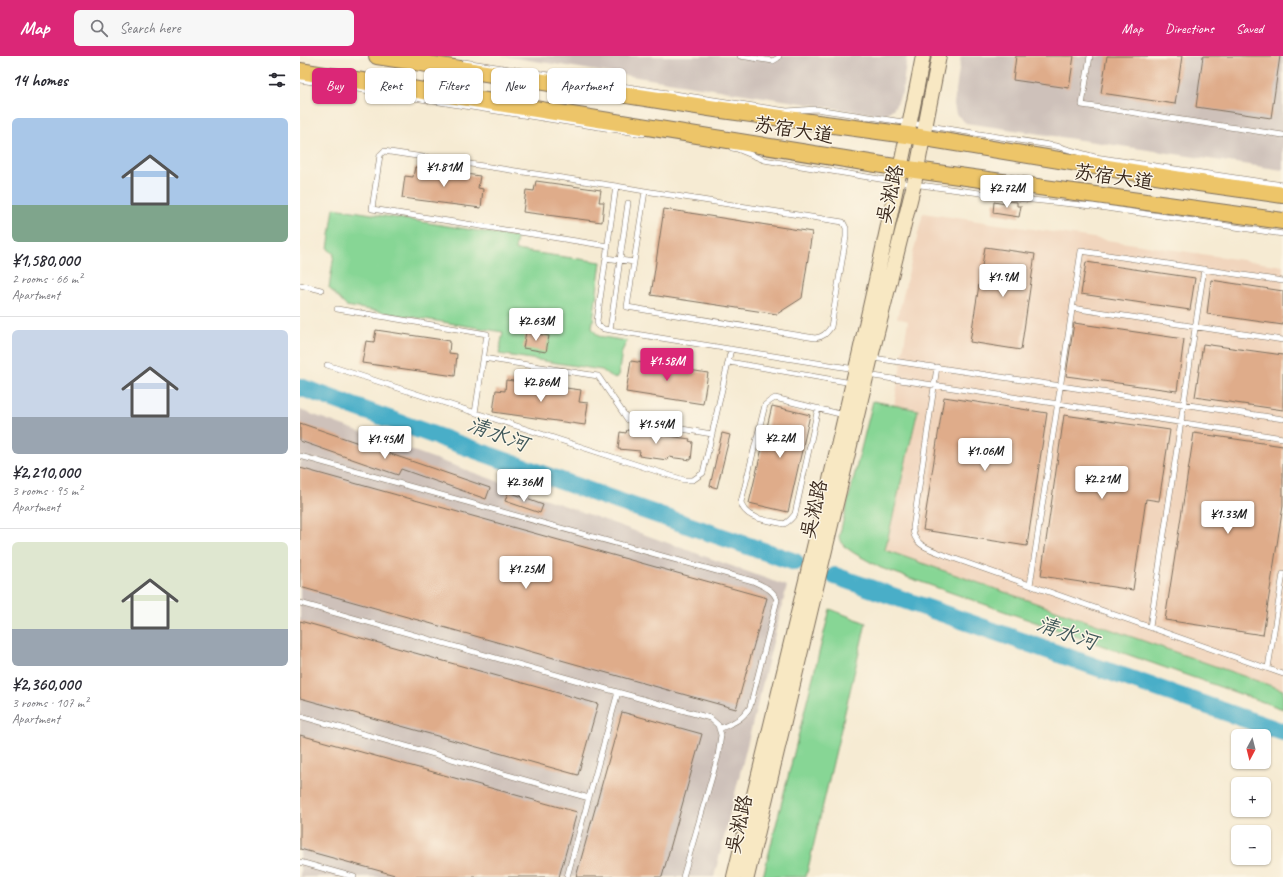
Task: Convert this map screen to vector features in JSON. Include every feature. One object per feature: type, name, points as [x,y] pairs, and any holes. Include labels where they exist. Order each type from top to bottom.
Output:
[{"type":"main road","name":"苏宿大道","points":[[377,56],[508,75],[722,110],[916,130],[1199,183],[1283,195]]},
{"type":"main road","name":"吴淞路","points":[[734,877],[845,415],[861,371],[915,177],[916,130],[923,56]]},
{"type":"main road","name":"吴淞路","points":[[748,877],[861,371],[899,175],[916,130],[939,56]]},
{"type":"main road","name":"苏宿大道","points":[[300,71],[899,175],[1283,221]]},
{"type":"lane","points":[[740,56],[773,61],[779,56]]},
{"type":"lane","points":[[1090,56],[1082,105],[1283,135]]},
{"type":"lane","points":[[459,61],[787,111],[816,109],[916,130],[1056,146],[1095,157],[1283,185]]},
{"type":"lane","points":[[300,80],[651,136]]},
{"type":"lane","points":[[729,148],[736,149],[764,160],[899,175]]},
{"type":"lane","points":[[608,246],[372,209],[380,155],[384,151],[616,186],[843,222],[846,228],[846,238],[831,327],[826,334],[815,338],[627,307],[645,191]]},
{"type":"lane","points":[[915,177],[1032,200],[1092,206],[1283,234]]},
{"type":"lane","points":[[616,186],[597,321],[598,326],[604,329],[861,371],[935,386],[1283,438]]},
{"type":"lane","points":[[610,330],[628,203]]},
{"type":"lane","points":[[1030,585],[1081,251],[1283,281]]},
{"type":"lane","points":[[606,258],[634,262]]},
{"type":"lane","points":[[1150,627],[1204,270]]},
{"type":"lane","points":[[300,285],[321,290]]},
{"type":"lane","points":[[1072,308],[1283,340]]},
{"type":"lane","points":[[337,309],[487,334],[475,413]]},
{"type":"lane","points":[[326,365],[684,480],[693,480],[703,473],[731,350]]},
{"type":"lane","points":[[483,358],[598,376],[628,420],[712,434]]},
{"type":"lane","points":[[728,362],[861,371],[937,367],[1283,419]]},
{"type":"lane","points":[[937,367],[913,535],[916,541],[946,556],[1283,674]]},
{"type":"lane","points":[[818,408],[794,514],[791,519],[788,523],[784,524],[751,516],[745,512],[741,502],[765,405],[770,400],[775,398],[818,408],[845,415]]},
{"type":"lane","points":[[300,456],[753,581],[768,588],[777,600],[750,707],[744,716],[720,729]]},
{"type":"lane","points":[[1268,668],[1283,574]]},
{"type":"lane","points":[[300,603],[710,718],[718,725],[720,729],[721,735],[718,756],[683,877]]},
{"type":"lane","points":[[567,877],[618,692]]},
{"type":"lane","points":[[300,716],[589,798]]},
{"type":"lane","points":[[300,862],[354,877]]},
{"type":"shaded area","points":[[503,56],[907,56],[902,92],[893,109],[884,115],[626,75],[626,68],[579,68]]},
{"type":"shaded area","points":[[961,56],[1283,56],[1283,170],[966,123],[956,114],[954,104]]},
{"type":"shaded area","points":[[923,213],[1283,266],[1283,690],[885,550],[918,410],[894,406],[908,321],[897,318]]},
{"type":"shaded area","points":[[300,410],[787,586],[714,877],[300,877]]},
{"type":"green space","points":[[334,208],[517,237],[515,250],[601,262],[592,328],[598,336],[627,341],[622,351],[618,377],[613,378],[602,370],[499,354],[503,332],[346,306],[329,288],[334,254],[328,249]]},
{"type":"green space","points":[[873,401],[918,410],[885,550],[1283,690],[1283,709],[881,568],[844,546],[839,537]]},
{"type":"green space","points":[[830,609],[866,623],[806,877],[763,877]]},
{"type":"building","points":[[1016,56],[1074,56],[1069,88],[1013,80]]},
{"type":"building","points":[[1107,56],[1182,56],[1175,104],[1101,93]]},
{"type":"building","points":[[1203,56],[1280,56],[1271,118],[1196,107]]},
{"type":"building","points":[[415,167],[480,176],[478,188],[483,189],[481,208],[402,198],[405,176],[413,177]]},
{"type":"building","points":[[536,181],[601,190],[599,202],[604,202],[602,222],[523,212],[526,190],[534,191]]},
{"type":"building","points":[[1005,201],[1017,202],[1017,206],[1021,206],[1019,217],[993,213],[994,202],[1005,204]]},
{"type":"building","points":[[664,209],[812,232],[802,298],[777,314],[651,295]]},
{"type":"building","points":[[985,247],[1035,254],[1021,350],[970,342]]},
{"type":"building","points":[[1086,262],[1195,278],[1190,310],[1081,294]]},
{"type":"building","points":[[1211,280],[1283,291],[1283,325],[1207,314]]},
{"type":"building","points":[[1074,323],[1184,339],[1177,391],[1066,376]]},
{"type":"building","points":[[376,330],[450,341],[449,353],[457,354],[455,376],[362,363],[366,341],[374,342]]},
{"type":"building","points":[[526,332],[549,336],[546,352],[523,348]]},
{"type":"building","points":[[1203,344],[1283,355],[1283,410],[1195,397]]},
{"type":"building","points":[[631,361],[708,373],[703,404],[626,392]]},
{"type":"building","points":[[506,380],[581,390],[579,402],[588,403],[585,425],[493,412],[496,390],[505,391]]},
{"type":"building","points":[[944,397],[1047,413],[1027,546],[923,530]]},
{"type":"building","points":[[772,406],[810,415],[788,512],[749,503]]},
{"type":"building","points":[[1064,415],[1170,430],[1159,501],[1146,499],[1133,590],[1041,576]]},
{"type":"building","points":[[300,423],[490,488],[486,499],[401,469],[398,475],[300,441]]},
{"type":"building","points":[[627,430],[690,439],[689,441],[693,442],[691,460],[668,457],[667,460],[639,456],[640,451],[618,449],[620,432],[626,433]]},
{"type":"building","points":[[722,433],[730,435],[717,488],[710,486]]},
{"type":"building","points":[[1194,433],[1283,446],[1283,506],[1263,635],[1165,620]]},
{"type":"building","points":[[300,468],[767,598],[736,709],[300,587]]},
{"type":"building","points":[[508,492],[543,505],[540,513],[505,501]]},
{"type":"building","points":[[300,621],[598,704],[578,775],[300,698]]},
{"type":"building","points":[[622,712],[702,734],[662,877],[576,877]]},
{"type":"building","points":[[300,735],[577,812],[559,877],[402,877],[300,849]]},
{"type":"waterway","name":"清水河","points":[[300,387],[603,496],[795,562]]},
{"type":"waterway","name":"清水河","points":[[835,576],[1283,732]]}]
